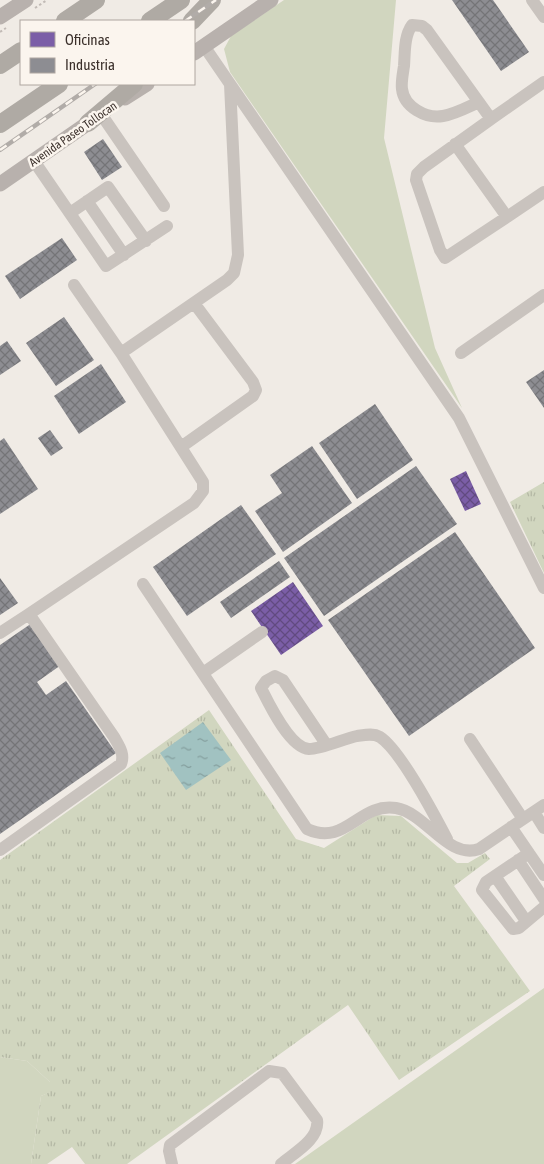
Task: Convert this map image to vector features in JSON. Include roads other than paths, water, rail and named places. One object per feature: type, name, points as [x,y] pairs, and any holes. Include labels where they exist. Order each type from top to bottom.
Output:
[{"type":"highway","points":[[66,20],[96,0]]},
{"type":"highway","points":[[151,20],[181,0]]},
{"type":"highway","points":[[193,20],[212,0]]},
{"type":"highway","points":[[0,65],[20,52]]},
{"type":"highway","points":[[0,124],[58,85]]},
{"type":"highway","points":[[94,119],[133,85]]},
{"type":"main road","points":[[0,18],[26,0]]},
{"type":"main road","points":[[199,50],[271,0]]},
{"type":"main road","name":"Avenida Paseo Tollocan","points":[[0,184],[145,85]]},
{"type":"street","points":[[532,0],[544,17]]},
{"type":"street","points":[[479,102],[436,117],[418,112],[411,105],[403,95],[402,88],[406,37],[412,25],[422,26],[427,30],[479,102],[491,119]]},
{"type":"street","points":[[199,50],[230,84],[459,418],[544,588]]},
{"type":"street","points":[[544,82],[424,167],[417,174],[416,180],[444,257],[448,258],[544,192]]},
{"type":"street","points":[[121,353],[232,276],[237,261],[230,84]]},
{"type":"street","points":[[94,119],[164,206]]},
{"type":"street","points":[[455,144],[507,217]]},
{"type":"street","points":[[34,161],[105,265],[109,266],[167,226]]},
{"type":"street","points":[[70,213],[108,187],[146,241]]},
{"type":"street","points":[[87,202],[124,255]]},
{"type":"street","points":[[0,633],[194,503],[203,492],[203,482],[121,353],[74,285]]},
{"type":"street","points":[[461,353],[544,295]]},
{"type":"street","points":[[181,447],[253,396],[256,390],[253,382],[194,303]]},
{"type":"street","points":[[143,584],[307,829],[322,834],[333,833],[379,808],[396,808],[411,814],[460,850],[472,851],[534,812]]},
{"type":"street","points":[[0,850],[121,764],[123,757],[114,737],[29,614]]},
{"type":"street","points":[[203,673],[262,632]]},
{"type":"street","points":[[326,744],[283,680],[275,676],[266,681],[261,688],[292,740],[303,748],[310,749],[367,735],[378,736],[386,742],[418,787],[450,843]]},
{"type":"street","points":[[470,739],[534,812],[544,828]]},
{"type":"street","points":[[511,827],[544,875]]},
{"type":"street","points":[[529,853],[483,885],[482,890],[513,930],[519,928],[544,907]]},
{"type":"street","points":[[518,860],[544,899]]},
{"type":"street","points":[[495,876],[526,921]]},
{"type":"street","points":[[172,1164],[169,1151],[170,1145],[269,1071],[282,1073],[317,1120],[318,1127],[315,1134],[281,1164]]},
{"type":"water","points":[[203,722],[231,760],[186,790],[160,753]]},
{"type":"railway","points":[[186,20],[216,0]]},
{"type":"railway","points":[[0,150],[94,85]]}]
